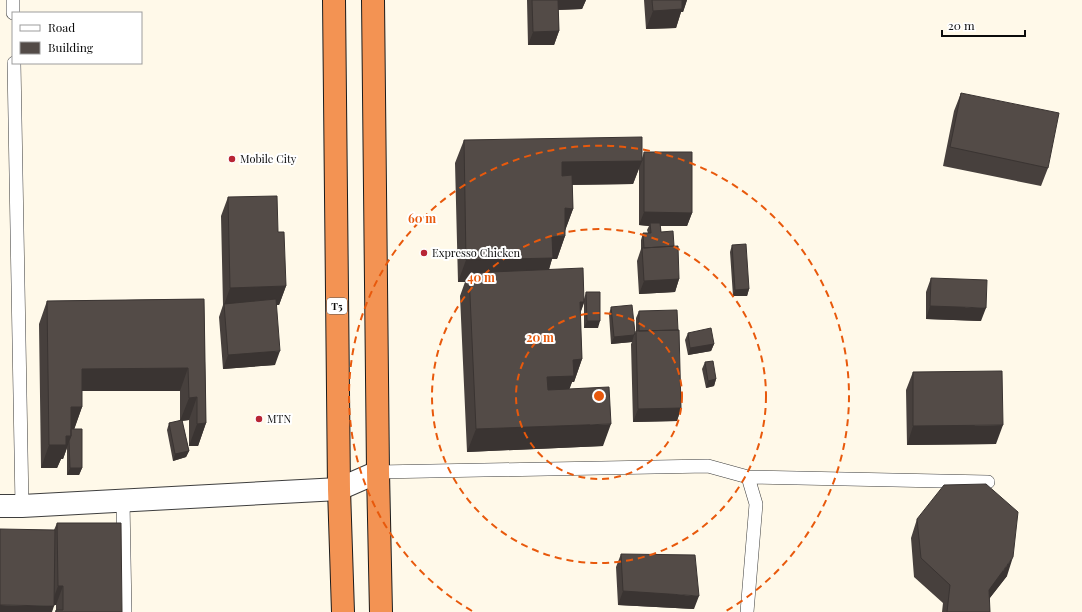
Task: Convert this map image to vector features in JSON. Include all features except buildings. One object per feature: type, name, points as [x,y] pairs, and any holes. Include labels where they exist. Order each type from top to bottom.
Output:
[{"type":"highway","name":"T5","points":[[334,0],[339,489],[343,612]]},
{"type":"highway","points":[[373,0],[378,472],[382,612]]},
{"type":"street","points":[[0,506],[339,489],[378,472]]},
{"type":"lane","points":[[13,0],[13,12]]},
{"type":"lane","points":[[14,64],[22,506]]},
{"type":"lane","points":[[378,472],[708,466],[748,477],[988,482]]},
{"type":"lane","points":[[747,612],[756,504],[748,477]]},
{"type":"lane","points":[[123,501],[125,612]]},
{"type":"place","name":"Mobile City","points":[[232,159]]},
{"type":"place","name":"Expresso Chicken","points":[[424,253]]},
{"type":"place","name":"MTN","points":[[259,419]]}]
